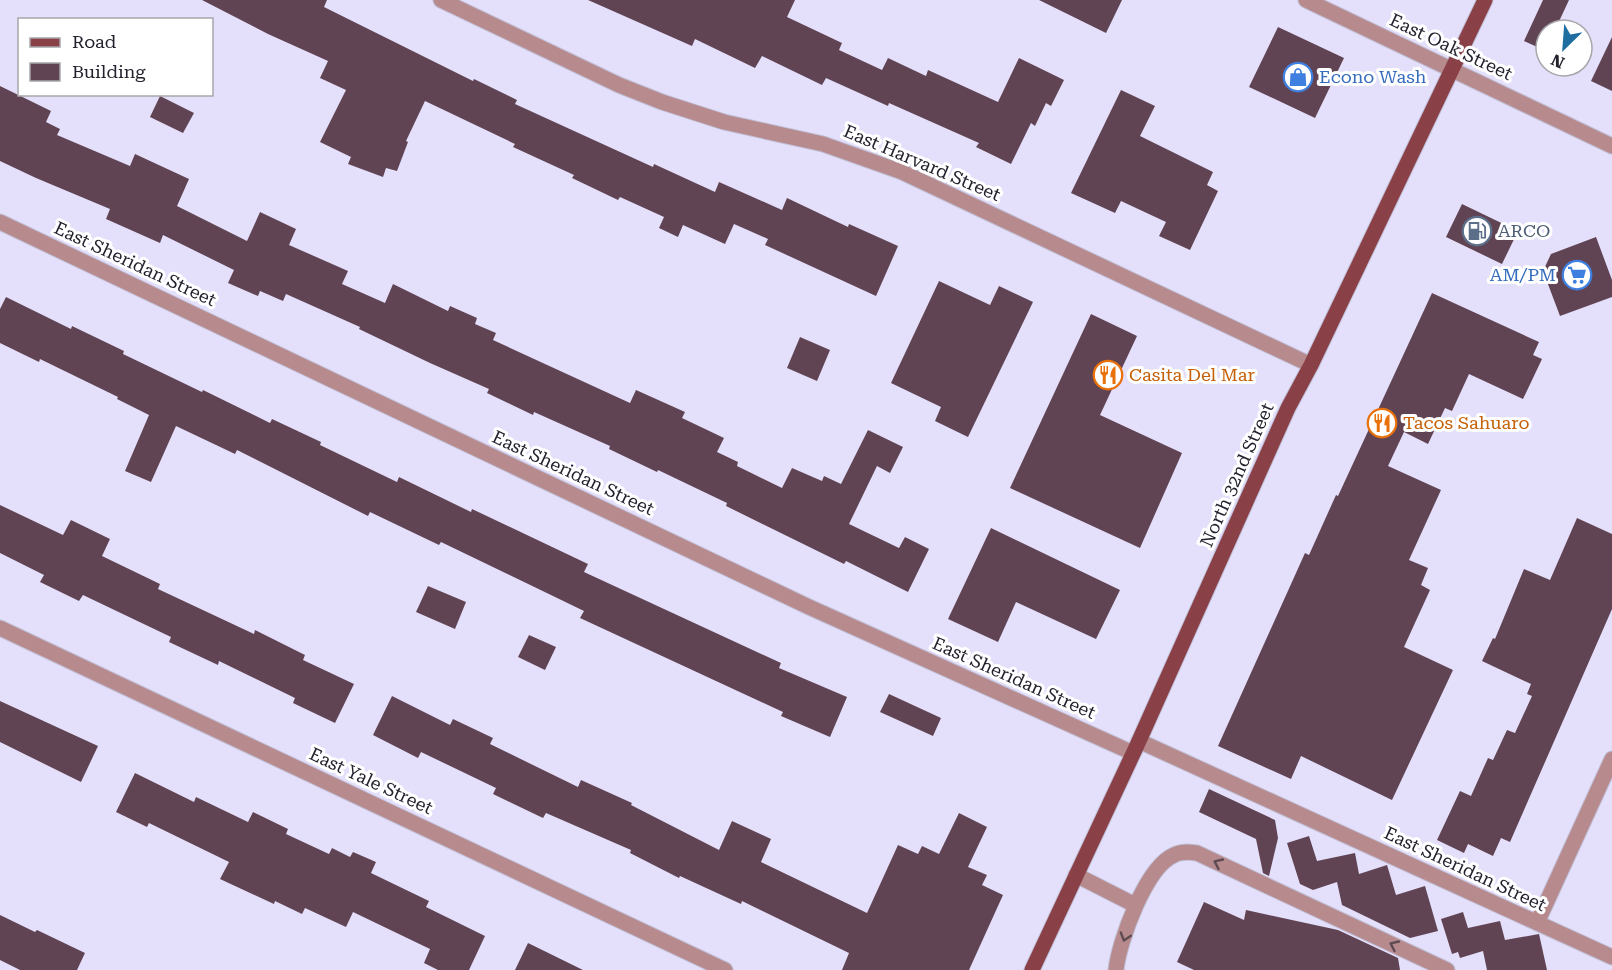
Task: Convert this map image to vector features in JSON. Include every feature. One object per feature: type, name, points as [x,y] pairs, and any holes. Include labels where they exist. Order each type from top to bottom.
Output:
[{"type":"main road","name":"North 32nd Street","points":[[1032,970],[1136,747],[1288,408],[1311,365],[1485,0]]},
{"type":"street","name":"East Harvard Street","points":[[441,0],[619,85],[662,102],[724,122],[822,144],[902,172],[1311,365]]},
{"type":"street","name":"East Oak Street","points":[[1306,0],[1612,146]]},
{"type":"street","name":"East Sheridan Street","points":[[0,222],[809,607],[1136,747],[1612,957]]},
{"type":"street","name":"East Yale Street","points":[[0,628],[725,970]]},
{"type":"street","points":[[1537,923],[1612,759]]},
{"type":"street","points":[[1116,970],[1135,905],[1149,879],[1172,855],[1185,852],[1197,853],[1447,970]]},
{"type":"street","points":[[1076,875],[1135,905]]},
{"type":"building","points":[[202,0],[327,0],[324,7],[473,81],[474,79],[517,100],[515,104],[653,167],[654,164],[715,192],[719,182],[782,210],[787,198],[848,227],[849,224],[898,246],[876,296],[765,245],[768,239],[734,224],[725,244],[683,225],[678,237],[659,228],[664,217],[620,197],[618,200],[572,178],[574,175],[513,147],[515,144],[425,101],[406,141],[408,142],[397,171],[386,168],[383,177],[348,164],[351,157],[320,142],[346,90],[320,78],[328,61],[268,34]]},
{"type":"building","points":[[588,0],[795,0],[787,17],[842,43],[839,50],[882,70],[888,58],[926,76],[928,70],[998,102],[1019,58],[1064,80],[1051,106],[1046,103],[1035,126],[1031,123],[1011,164],[976,147],[979,143],[826,78],[822,85],[762,56],[755,68],[695,39],[692,46]]},
{"type":"building","points":[[1039,0],[1122,0],[1106,33]]},
{"type":"building","points":[[1543,0],[1569,0],[1561,18],[1535,18]]},
{"type":"building","points":[[1534,19],[1534,46],[1524,41]]},
{"type":"building","points":[[1278,27],[1344,58],[1315,118],[1249,87]]},
{"type":"building","points":[[1612,37],[1612,91],[1591,81]]},
{"type":"building","points":[[0,86],[51,111],[46,122],[60,129],[57,135],[130,166],[135,154],[189,179],[177,206],[247,241],[260,212],[296,229],[289,245],[348,271],[342,284],[385,303],[393,284],[448,311],[450,306],[477,318],[475,324],[496,333],[493,340],[630,403],[636,390],[685,412],[682,418],[724,438],[717,452],[738,462],[737,466],[782,488],[792,468],[822,481],[824,476],[841,484],[868,430],[903,447],[890,473],[877,466],[849,524],[899,548],[905,537],[929,549],[908,592],[846,561],[844,564],[726,506],[727,503],[609,449],[610,446],[534,412],[533,415],[487,393],[489,389],[359,329],[360,327],[286,294],[283,301],[260,291],[258,296],[228,283],[234,270],[163,235],[160,243],[106,219],[110,209],[0,161]]},
{"type":"building","points":[[1121,90],[1155,106],[1140,136],[1213,172],[1207,185],[1218,191],[1190,250],[1159,236],[1166,222],[1121,201],[1115,213],[1071,193]]},
{"type":"building","points":[[160,96],[194,113],[183,133],[150,117]]},
{"type":"building","points":[[1462,204],[1518,231],[1502,264],[1446,237]]},
{"type":"building","name":"AM/PM","points":[[1596,237],[1612,280],[1612,297],[1560,316],[1543,271],[1551,254]]},
{"type":"building","points":[[939,281],[990,305],[999,286],[1033,302],[968,437],[935,421],[941,407],[891,383]]},
{"type":"building","points":[[1432,293],[1539,342],[1533,355],[1542,359],[1523,399],[1469,374],[1452,411],[1445,408],[1428,444],[1404,432],[1388,466],[1441,490],[1409,560],[1428,568],[1421,585],[1430,590],[1404,647],[1453,670],[1392,800],[1301,756],[1291,779],[1218,746],[1305,553],[1309,555],[1336,495],[1338,496]]},
{"type":"building","points":[[6,297],[71,329],[72,326],[124,351],[123,354],[202,392],[203,390],[270,423],[272,419],[321,442],[320,445],[397,482],[399,477],[588,564],[584,572],[781,663],[779,668],[847,697],[830,737],[781,716],[783,712],[580,618],[584,611],[441,542],[439,545],[370,512],[368,516],[237,450],[235,454],[176,426],[151,482],[125,471],[149,415],[117,399],[118,397],[40,359],[39,362],[0,343],[0,309]]},
{"type":"building","points":[[1091,314],[1137,336],[1100,415],[1182,453],[1140,548],[1010,488]]},
{"type":"building","points":[[800,337],[830,350],[817,381],[787,368]]},
{"type":"building","points":[[0,505],[63,535],[71,520],[110,539],[102,556],[160,584],[158,589],[254,634],[255,630],[305,655],[303,660],[354,684],[335,723],[293,703],[295,698],[219,661],[218,665],[169,642],[171,637],[83,595],[79,601],[40,582],[44,575],[0,553]]},
{"type":"building","points":[[1577,518],[1612,534],[1612,609],[1510,842],[1501,838],[1493,856],[1468,844],[1464,853],[1437,840],[1460,791],[1471,796],[1488,758],[1493,760],[1507,730],[1515,733],[1532,696],[1527,694],[1531,684],[1482,661],[1493,638],[1495,639],[1524,569],[1550,580]]},
{"type":"building","points":[[991,528],[1120,590],[1096,639],[1016,602],[998,642],[948,619]]},
{"type":"building","points":[[428,586],[466,602],[455,629],[416,612]]},
{"type":"building","points":[[529,635],[556,647],[545,670],[518,657]]},
{"type":"building","points":[[889,694],[941,718],[933,736],[880,712]]},
{"type":"building","points":[[392,696],[450,725],[453,719],[493,738],[490,744],[578,787],[581,780],[632,803],[631,805],[719,850],[732,821],[771,839],[761,862],[867,913],[898,845],[918,854],[922,846],[939,854],[959,813],[987,827],[968,867],[987,875],[982,885],[1003,895],[969,970],[842,970],[849,953],[742,901],[741,904],[680,876],[679,878],[630,853],[631,850],[546,813],[543,818],[493,794],[496,788],[421,752],[418,758],[373,735]]},
{"type":"building","points":[[0,701],[98,746],[81,782],[0,742]]},
{"type":"building","points":[[135,773],[194,802],[196,797],[248,822],[253,812],[288,829],[286,834],[329,854],[332,848],[350,857],[353,852],[376,862],[371,873],[429,901],[426,907],[485,936],[469,970],[438,970],[424,963],[430,949],[353,912],[346,927],[305,908],[302,914],[275,901],[274,904],[220,879],[229,862],[149,823],[147,827],[116,812]]},
{"type":"building","points":[[1209,789],[1275,820],[1278,838],[1269,876],[1263,873],[1256,839],[1199,812]]},
{"type":"building","points":[[1309,836],[1317,861],[1355,853],[1359,874],[1387,865],[1396,895],[1425,886],[1438,931],[1410,938],[1342,905],[1337,882],[1313,890],[1300,884],[1287,843]]},
{"type":"building","points":[[1204,902],[1244,920],[1246,910],[1338,930],[1398,958],[1400,970],[1194,970],[1177,962]]},
{"type":"building","points":[[1463,912],[1468,928],[1500,921],[1505,940],[1539,934],[1547,970],[1487,970],[1483,951],[1460,958],[1458,952],[1452,954],[1441,919]]},
{"type":"building","points":[[0,915],[85,953],[77,970],[20,970],[0,960]]},
{"type":"building","points":[[528,943],[583,970],[515,970]]},
{"type":"place","name":"Econo Wash","points":[[1298,77]]},
{"type":"place","name":"ARCO","points":[[1477,231]]},
{"type":"place","name":"AM/PM","points":[[1577,275]]},
{"type":"place","name":"Casita Del Mar","points":[[1108,375]]},
{"type":"place","name":"Tacos Sahuaro","points":[[1382,423]]}]
